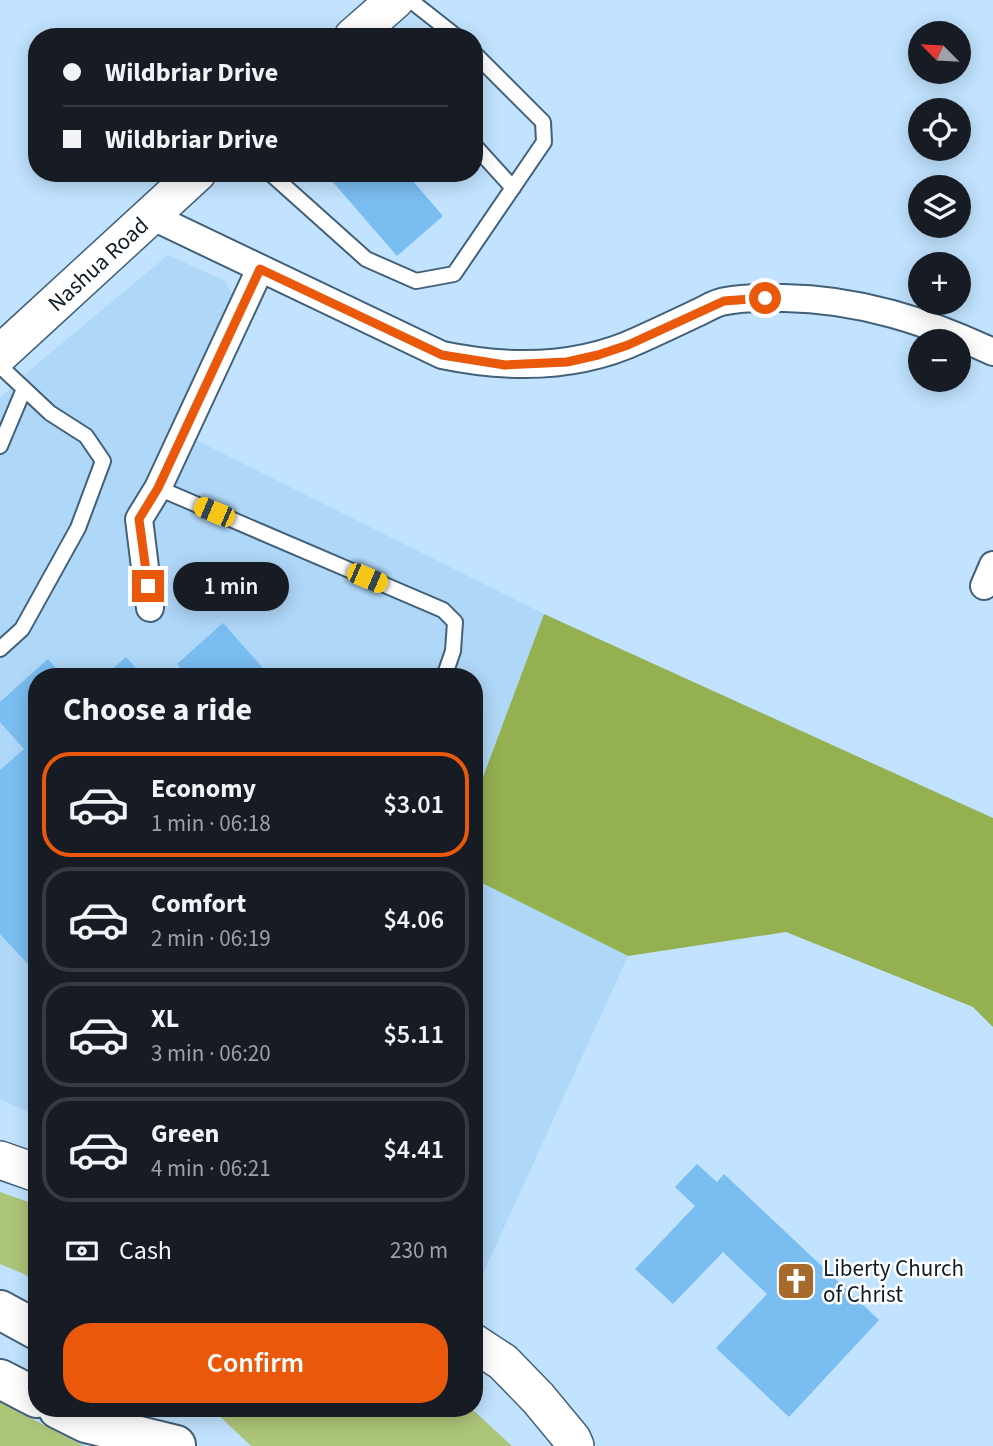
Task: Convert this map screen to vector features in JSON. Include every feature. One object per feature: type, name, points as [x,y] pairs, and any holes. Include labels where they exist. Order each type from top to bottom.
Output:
[{"type":"main road","points":[[0,1310],[28,1325]]},
{"type":"main road","points":[[0,1379],[28,1393]]},
{"type":"main road","points":[[74,1417],[86,1423],[177,1446]]},
{"type":"main road","points":[[145,1417],[177,1446]]},
{"type":"street","points":[[363,28],[395,0]]},
{"type":"street","name":"Nashua Road","points":[[0,354],[187,182]]},
{"type":"street","points":[[149,215],[442,355],[494,364],[567,362],[598,355],[628,345],[724,301],[765,298],[806,298],[858,304],[925,323],[993,352]]},
{"type":"street","points":[[150,608],[139,519],[158,488],[260,269]]},
{"type":"street","points":[[0,1160],[28,1170]]},
{"type":"street","points":[[483,1349],[503,1362],[538,1398],[575,1446]]},
{"type":"lane","points":[[410,0],[446,28]]},
{"type":"lane","points":[[280,182],[366,259],[416,281],[454,274],[544,142],[543,122],[483,62]]},
{"type":"lane","points":[[483,155],[513,188]]},
{"type":"lane","points":[[0,366],[50,413],[86,436],[103,461],[78,528],[22,629],[0,649]]},
{"type":"lane","points":[[0,446],[24,389]]},
{"type":"lane","points":[[158,488],[443,610],[455,622],[453,651],[447,668]]},
{"type":"shaded area","points":[[168,255],[225,281],[235,299],[174,429],[544,614],[483,777],[483,668],[28,668],[28,1112],[0,1099],[0,398]]},
{"type":"shaded area","points":[[483,884],[628,956],[483,1273]]},
{"type":"green space","points":[[544,614],[993,818],[993,1027],[973,1007],[786,932],[628,956],[483,884],[483,777]]},
{"type":"green space","points":[[0,1192],[28,1202],[28,1276],[0,1264]]},
{"type":"green space","points":[[0,1402],[84,1446],[0,1446]]},
{"type":"green space","points":[[220,1417],[481,1417],[512,1446],[251,1446]]},
{"type":"building","points":[[333,182],[414,182],[443,216],[397,256]]},
{"type":"building","points":[[223,623],[263,668],[180,668],[177,664]]},
{"type":"building","points":[[126,657],[136,668],[113,668]]},
{"type":"building","points":[[48,659],[56,668],[38,668]]},
{"type":"building","points":[[28,677],[28,964],[0,934],[0,770],[24,749],[0,722],[0,702]]},
{"type":"building","name":"Liberty Church of Christ","points":[[697,1164],[717,1182],[724,1174],[879,1320],[789,1417],[716,1348],[767,1294],[723,1252],[673,1304],[635,1269],[695,1206],[675,1187]]},
{"type":"place","name":"Liberty Church of Christ","points":[[796,1281]]},
{"type":"route","points":[[148,586],[139,519],[158,488],[260,269],[442,355],[505,365],[567,362],[598,355],[628,345],[724,301],[765,298]]}]
